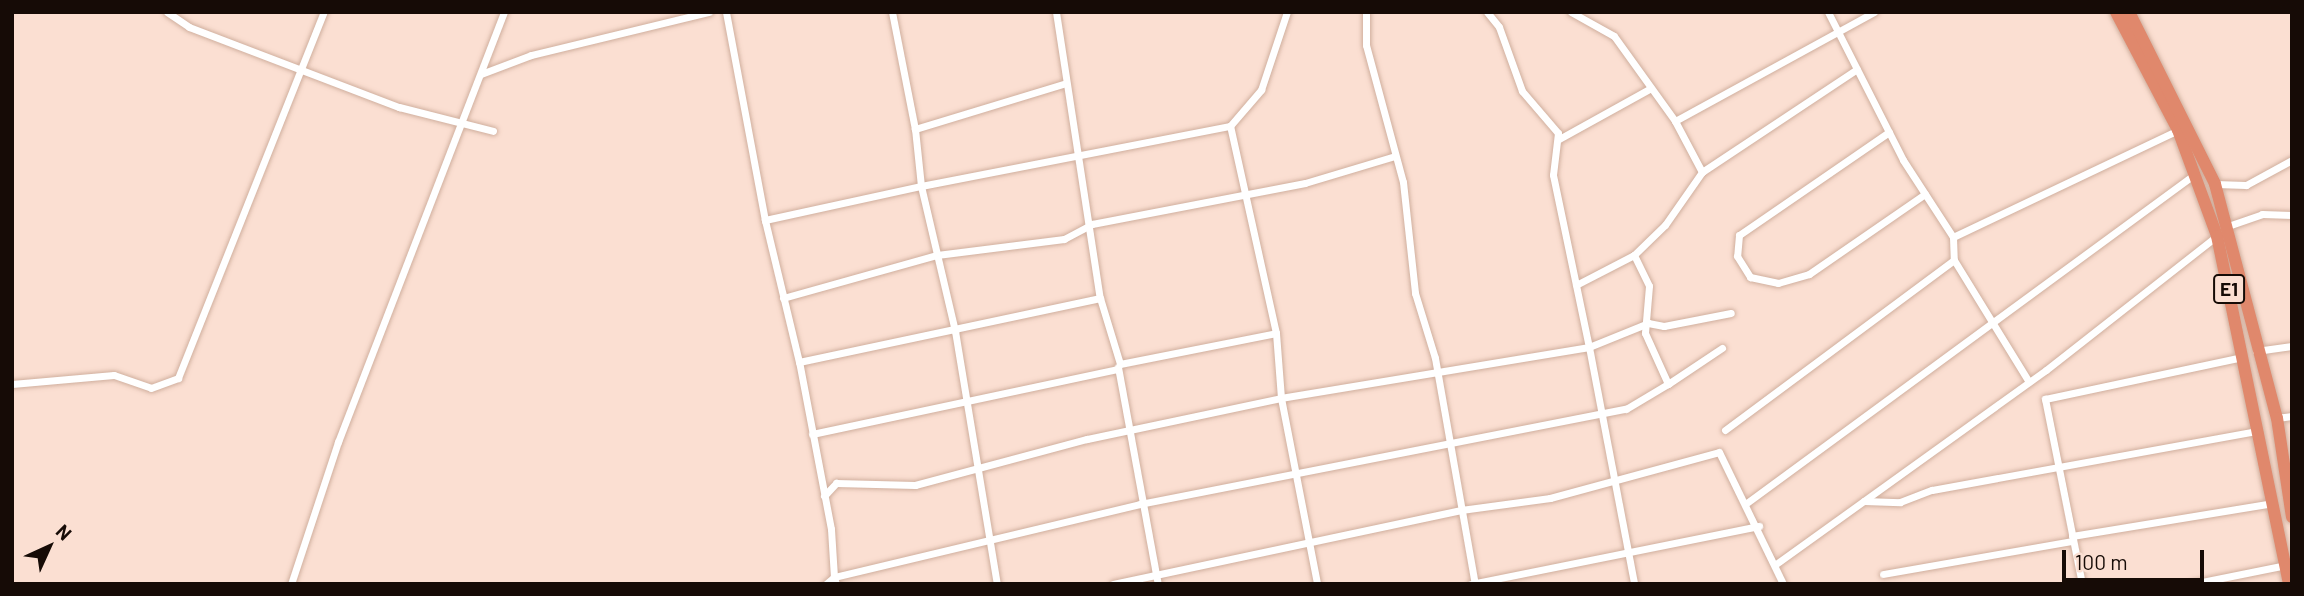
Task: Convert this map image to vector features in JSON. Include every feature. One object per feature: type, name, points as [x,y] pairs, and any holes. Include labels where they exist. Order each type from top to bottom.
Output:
[{"type":"highway","name":"E1","points":[[2116,12],[2178,130],[2217,236],[2290,584]]},
{"type":"highway","name":"E1","points":[[2129,12],[2215,184],[2228,226],[2256,351],[2277,418],[2292,517]]},
{"type":"street","points":[[167,12],[189,27],[303,66],[399,107],[493,131]]},
{"type":"street","points":[[12,384],[114,375],[152,388],[178,378],[324,12]]},
{"type":"street","points":[[291,584],[338,442],[505,12]]},
{"type":"street","points":[[481,74],[531,55],[709,12]]},
{"type":"street","points":[[726,12],[765,220],[799,362],[824,496],[835,581]]},
{"type":"street","points":[[892,12],[915,129],[920,186],[955,331],[974,469],[997,584]]},
{"type":"street","points":[[1056,12],[1063,84],[1092,224],[1100,298],[1119,366],[1140,504],[1158,584]]},
{"type":"street","points":[[765,220],[920,186],[1078,158],[1230,126],[1261,90],[1287,12]]},
{"type":"street","points":[[1366,12],[1366,45],[1395,156],[1415,293],[1436,373],[1473,584],[1629,555],[1759,526]]},
{"type":"street","points":[[1487,12],[1499,27],[1522,92],[1559,139],[1553,175],[1634,584]]},
{"type":"street","points":[[1571,12],[1614,36],[1675,121],[1702,172]]},
{"type":"street","points":[[1828,12],[1889,132],[1953,237],[1954,260],[2029,382]]},
{"type":"street","points":[[1675,121],[1874,12]]},
{"type":"street","points":[[1576,285],[1634,255],[1665,225],[1702,172],[1857,69]]},
{"type":"street","points":[[915,129],[1063,84]]},
{"type":"street","points":[[1559,139],[1651,88]]},
{"type":"street","points":[[1230,126],[1276,333],[1281,398],[1317,584]]},
{"type":"street","points":[[1953,237],[2178,130]]},
{"type":"street","points":[[1889,132],[1739,235],[1737,256],[1750,277],[1778,283],[1809,274],[1925,194]]},
{"type":"street","points":[[783,298],[937,256],[1064,239],[1092,224],[1245,192],[1306,183],[1395,156]]},
{"type":"street","points":[[2215,184],[2246,185],[2292,160]]},
{"type":"street","points":[[1748,502],[1990,322],[2196,174]]},
{"type":"street","points":[[2228,226],[2262,214],[2292,215]]},
{"type":"street","points":[[1776,564],[2029,382],[2217,236]]},
{"type":"street","points":[[1634,255],[1649,286],[1648,342],[1668,384]]},
{"type":"street","points":[[1725,430],[1954,260]]},
{"type":"street","points":[[799,362],[955,331],[1100,298]]},
{"type":"street","points":[[824,496],[836,483],[915,485],[1281,398],[1589,347],[1648,323],[1731,313]]},
{"type":"street","points":[[812,434],[1276,333]]},
{"type":"street","points":[[2256,351],[2292,346]]},
{"type":"street","points":[[826,584],[986,538],[1140,504],[1293,471],[1449,445],[1626,409],[1722,348]]},
{"type":"street","points":[[2082,584],[2045,399],[2242,357]]},
{"type":"street","points":[[2277,418],[2292,416]]},
{"type":"street","points":[[1864,500],[1900,502],[2060,467],[2258,431]]},
{"type":"street","points":[[1113,584],[1308,545],[1461,510],[1615,483],[1720,452],[1748,502],[1783,584]]},
{"type":"street","points":[[1883,575],[2273,503]]},
{"type":"street","points":[[2192,584],[2286,565]]}]
